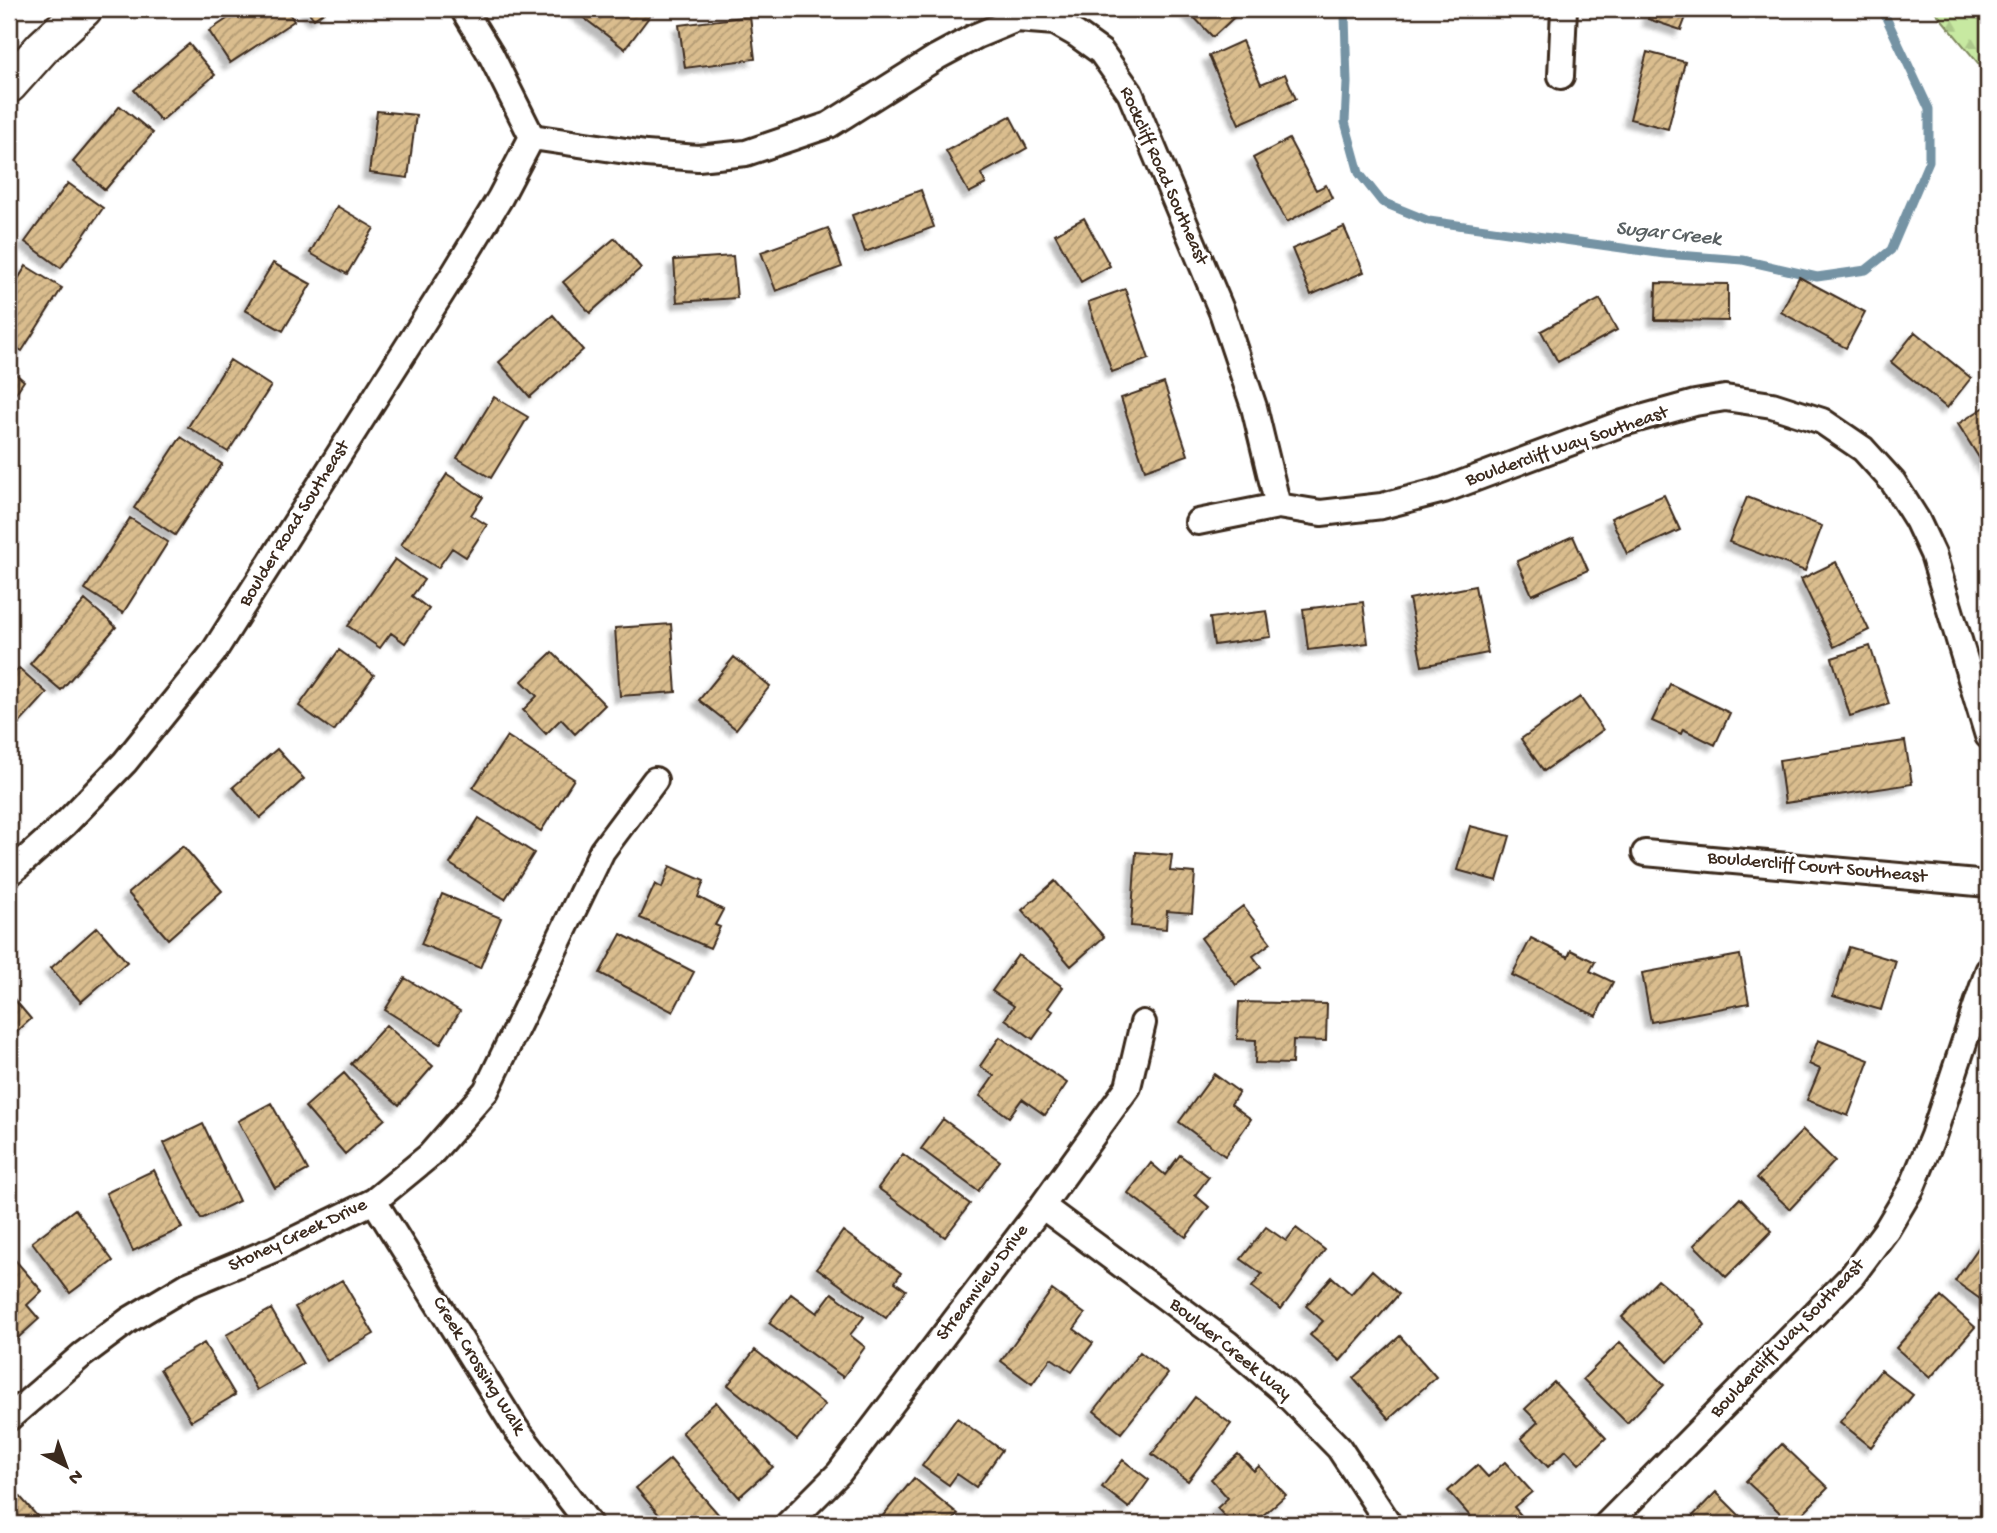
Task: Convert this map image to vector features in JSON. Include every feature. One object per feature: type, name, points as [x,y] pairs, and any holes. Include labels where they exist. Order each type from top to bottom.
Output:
[{"type":"street","points":[[9,85],[43,47],[84,9]]},
{"type":"street","points":[[463,9],[491,55],[532,137]]},
{"type":"street","points":[[1560,76],[1564,9]]},
{"type":"street","name":"Rockcliff Road Southeast","points":[[532,137],[646,154],[698,158],[746,153],[828,125],[975,36],[1017,19],[1055,22],[1101,52],[1130,93],[1222,312],[1254,407],[1278,506]]},
{"type":"street","name":"Boulder Road Southeast","points":[[9,874],[65,824],[125,762],[213,653],[455,272],[500,198],[532,137]]},
{"type":"street","name":"Bouldercliff Way Southeast","points":[[1198,522],[1278,506],[1321,513],[1382,506],[1444,490],[1623,423],[1695,403],[1725,398],[1784,409],[1822,421],[1863,449],[1894,482],[1917,520],[1933,554],[1988,736]]},
{"type":"street","name":"Stoney Creek Drive","points":[[9,1418],[82,1355],[129,1320],[188,1285],[275,1249],[374,1201],[430,1155],[486,1091],[602,851],[655,780]]},
{"type":"street","name":"Bouldercliff Court Southeast","points":[[1645,853],[1988,884]]},
{"type":"street","name":"Bouldercliff Way Southeast","points":[[1606,1524],[1852,1276],[1887,1229],[1912,1187],[1933,1136],[1988,971]]},
{"type":"street","name":"Streamview Drive","points":[[789,1524],[839,1473],[1042,1206],[1128,1087],[1143,1023]]},
{"type":"street","name":"Creek Crossing Walk","points":[[374,1201],[516,1429],[589,1524]]},
{"type":"street","name":"Boulder Creek Way","points":[[1042,1206],[1227,1343],[1280,1388],[1339,1448],[1389,1524]]},
{"type":"green space","points":[[1933,9],[1988,9],[1988,75]]},
{"type":"building","points":[[242,9],[286,9],[294,21],[230,63],[209,31]]},
{"type":"building","points":[[306,9],[328,9],[314,19]]},
{"type":"building","points":[[572,9],[647,9],[652,13],[625,49]]},
{"type":"building","points":[[1186,9],[1243,9],[1213,37]]},
{"type":"building","points":[[1651,9],[1689,9],[1681,30],[1648,19]]},
{"type":"building","points":[[750,16],[755,59],[685,68],[679,25]]},
{"type":"building","points":[[1242,41],[1261,84],[1285,74],[1296,99],[1239,124],[1209,56]]},
{"type":"building","points":[[189,44],[215,75],[161,121],[134,90]]},
{"type":"building","points":[[1647,52],[1685,62],[1668,129],[1630,119]]},
{"type":"building","points":[[120,106],[153,133],[105,190],[73,162]]},
{"type":"building","points":[[377,111],[416,115],[408,178],[369,173]]},
{"type":"building","points":[[1010,116],[1027,148],[981,174],[986,184],[969,193],[946,151]]},
{"type":"building","points":[[1289,139],[1316,190],[1326,185],[1332,198],[1287,222],[1253,158]]},
{"type":"building","points":[[68,183],[103,208],[61,268],[25,242]]},
{"type":"building","points":[[921,190],[934,227],[865,252],[852,215]]},
{"type":"building","points":[[337,206],[374,228],[347,274],[310,253]]},
{"type":"building","points":[[1084,218],[1110,266],[1081,282],[1055,234]]},
{"type":"building","points":[[1344,227],[1364,272],[1311,295],[1292,249]]},
{"type":"building","points":[[828,228],[842,267],[776,291],[761,252]]},
{"type":"building","points":[[615,238],[641,268],[590,313],[563,282]]},
{"type":"building","points":[[733,256],[737,298],[677,302],[674,260]]},
{"type":"building","points":[[273,263],[311,284],[283,331],[245,310]]},
{"type":"building","points":[[26,266],[62,288],[22,351],[9,343],[9,294]]},
{"type":"building","points":[[1799,277],[1865,312],[1846,348],[1781,312]]},
{"type":"building","points":[[1656,283],[1728,284],[1728,321],[1655,320]]},
{"type":"building","points":[[1125,289],[1149,359],[1112,372],[1088,302]]},
{"type":"building","points":[[1600,299],[1617,330],[1558,362],[1541,331]]},
{"type":"building","points":[[553,315],[583,350],[530,397],[499,362]]},
{"type":"building","points":[[1915,332],[1971,378],[1947,408],[1891,362]]},
{"type":"building","points":[[230,360],[271,386],[228,452],[188,427]]},
{"type":"building","points":[[9,368],[24,381],[9,403]]},
{"type":"building","points":[[1164,383],[1188,455],[1145,470],[1121,398]]},
{"type":"building","points":[[494,397],[528,417],[491,478],[457,458]]},
{"type":"building","points":[[1988,405],[1988,472],[1958,424]]},
{"type":"building","points":[[181,437],[222,464],[175,535],[134,508]]},
{"type":"building","points":[[447,474],[483,497],[471,515],[487,525],[466,557],[452,548],[438,568],[401,545]]},
{"type":"building","points":[[1664,495],[1680,530],[1627,554],[1611,518]]},
{"type":"building","points":[[1747,497],[1822,526],[1805,571],[1729,542]]},
{"type":"building","points":[[130,518],[168,542],[123,613],[85,589]]},
{"type":"building","points":[[1573,536],[1588,570],[1532,595],[1517,561]]},
{"type":"building","points":[[395,559],[424,580],[412,596],[429,609],[405,643],[391,633],[380,648],[348,626]]},
{"type":"building","points":[[1836,562],[1869,630],[1834,647],[1801,579]]},
{"type":"building","points":[[1475,586],[1488,653],[1422,666],[1409,599]]},
{"type":"building","points":[[85,600],[116,627],[61,690],[30,664]]},
{"type":"building","points":[[1363,602],[1368,643],[1308,650],[1303,609]]},
{"type":"building","points":[[1267,611],[1271,637],[1214,645],[1210,618]]},
{"type":"building","points":[[671,624],[676,692],[620,696],[615,628]]},
{"type":"building","points":[[1870,646],[1889,704],[1850,716],[1832,658]]},
{"type":"building","points":[[339,650],[374,675],[334,731],[299,706]]},
{"type":"building","points":[[552,652],[605,705],[575,734],[561,719],[546,734],[523,710],[537,696],[522,681]]},
{"type":"building","points":[[734,657],[770,686],[736,729],[699,700]]},
{"type":"building","points":[[19,668],[47,693],[9,735],[9,679]]},
{"type":"building","points":[[1670,684],[1730,713],[1715,745],[1683,729],[1681,734],[1652,721]]},
{"type":"building","points":[[1580,697],[1603,730],[1544,771],[1521,739]]},
{"type":"building","points":[[507,736],[574,779],[541,831],[473,788]]},
{"type":"building","points":[[1905,741],[1912,784],[1785,803],[1779,760]]},
{"type":"building","points":[[277,749],[304,779],[260,818],[233,787]]},
{"type":"building","points":[[479,818],[534,853],[505,899],[450,864]]},
{"type":"building","points":[[1470,826],[1510,836],[1497,881],[1457,870]]},
{"type":"building","points":[[183,846],[222,891],[168,939],[128,893]]},
{"type":"building","points":[[1136,852],[1172,855],[1170,871],[1195,873],[1192,913],[1167,911],[1166,929],[1131,926]]},
{"type":"building","points":[[670,866],[704,881],[698,897],[723,910],[715,925],[720,927],[710,948],[640,918],[655,884],[662,888]]},
{"type":"building","points":[[1055,881],[1104,937],[1071,966],[1022,910]]},
{"type":"building","points":[[442,894],[501,918],[480,968],[421,944]]},
{"type":"building","points":[[1243,906],[1271,943],[1253,956],[1261,967],[1236,985],[1201,938]]},
{"type":"building","points":[[97,927],[127,962],[81,1002],[51,968]]},
{"type":"building","points":[[621,934],[694,972],[673,1012],[600,973]]},
{"type":"building","points":[[1531,938],[1568,957],[1571,950],[1595,962],[1590,971],[1613,982],[1596,1016],[1512,975]]},
{"type":"building","points":[[1849,947],[1896,961],[1881,1010],[1833,996]]},
{"type":"building","points":[[1018,955],[1063,987],[1048,1008],[1053,1011],[1033,1039],[1005,1019],[1014,1006],[992,991]]},
{"type":"building","points":[[1740,955],[1749,1003],[1651,1022],[1642,973]]},
{"type":"building","points":[[405,978],[460,1011],[440,1044],[385,1010]]},
{"type":"building","points":[[9,993],[31,1019],[9,1039]]},
{"type":"building","points":[[1239,1002],[1327,1004],[1326,1041],[1293,1040],[1292,1064],[1255,1063],[1256,1040],[1237,1039]]},
{"type":"building","points":[[386,1025],[433,1066],[399,1105],[351,1064]]},
{"type":"building","points":[[1000,1037],[1067,1083],[1045,1115],[1022,1099],[1009,1117],[980,1096],[994,1076],[980,1066]]},
{"type":"building","points":[[1818,1040],[1869,1060],[1848,1116],[1807,1100],[1820,1069],[1809,1064]]},
{"type":"building","points":[[344,1073],[385,1119],[345,1154],[305,1107]]},
{"type":"building","points":[[1214,1074],[1239,1092],[1231,1104],[1251,1119],[1225,1156],[1179,1122]]},
{"type":"building","points":[[271,1103],[308,1170],[275,1188],[238,1121]]},
{"type":"building","points":[[943,1119],[1000,1161],[978,1191],[921,1149]]},
{"type":"building","points":[[203,1124],[239,1201],[201,1219],[164,1143]]},
{"type":"building","points":[[1803,1130],[1835,1161],[1790,1209],[1757,1178]]},
{"type":"building","points":[[903,1154],[970,1204],[945,1237],[878,1188]]},
{"type":"building","points":[[1180,1155],[1209,1177],[1195,1195],[1209,1207],[1186,1237],[1128,1193],[1151,1163],[1165,1175]]},
{"type":"building","points":[[154,1170],[182,1228],[133,1251],[106,1193]]},
{"type":"building","points":[[1740,1198],[1772,1231],[1726,1277],[1694,1245]]},
{"type":"building","points":[[75,1209],[113,1261],[70,1293],[32,1242]]},
{"type":"building","points":[[1266,1227],[1286,1241],[1296,1228],[1325,1250],[1281,1309],[1252,1287],[1262,1274],[1241,1259]]},
{"type":"building","points":[[843,1231],[901,1273],[895,1282],[906,1290],[886,1318],[817,1268]]},
{"type":"building","points":[[1988,1234],[1988,1301],[1987,1304],[1955,1281]]},
{"type":"building","points":[[9,1253],[42,1291],[27,1305],[39,1319],[9,1346]]},
{"type":"building","points":[[1372,1270],[1399,1294],[1340,1361],[1310,1335],[1323,1321],[1306,1306],[1332,1277],[1351,1294]]},
{"type":"building","points":[[342,1280],[374,1334],[327,1361],[295,1307]]},
{"type":"building","points":[[1658,1280],[1694,1310],[1705,1325],[1668,1362],[1622,1317]]},
{"type":"building","points":[[1052,1290],[1085,1314],[1074,1329],[1093,1343],[1072,1372],[1051,1358],[1032,1384],[1001,1361]]},
{"type":"building","points":[[832,1293],[864,1317],[850,1335],[865,1347],[843,1377],[769,1323],[791,1294],[817,1313]]},
{"type":"building","points":[[1941,1297],[1975,1327],[1930,1378],[1896,1348]]},
{"type":"building","points":[[271,1309],[303,1364],[257,1390],[226,1335]]},
{"type":"building","points":[[1400,1336],[1436,1377],[1389,1419],[1353,1378]]},
{"type":"building","points":[[1620,1342],[1664,1385],[1627,1423],[1583,1379]]},
{"type":"building","points":[[204,1343],[235,1395],[191,1421],[160,1369]]},
{"type":"building","points":[[755,1350],[825,1405],[797,1440],[728,1385]]},
{"type":"building","points":[[1140,1352],[1168,1374],[1121,1433],[1094,1411]]},
{"type":"building","points":[[1881,1370],[1913,1395],[1871,1447],[1840,1422]]},
{"type":"building","points":[[1554,1382],[1606,1438],[1579,1464],[1566,1450],[1548,1467],[1521,1438],[1538,1422],[1525,1409]]},
{"type":"building","points":[[1195,1397],[1231,1424],[1188,1481],[1152,1454]]},
{"type":"building","points":[[716,1402],[773,1467],[739,1497],[682,1432]]},
{"type":"building","points":[[957,1418],[1002,1450],[976,1487],[957,1474],[949,1485],[922,1466]]},
{"type":"building","points":[[1782,1444],[1828,1488],[1792,1524],[1746,1481]]},
{"type":"building","points":[[1238,1454],[1254,1471],[1259,1466],[1286,1495],[1253,1524],[1232,1524],[1217,1508],[1228,1498],[1211,1479]]},
{"type":"building","points":[[670,1459],[719,1515],[709,1524],[667,1524],[636,1488]]},
{"type":"building","points":[[1123,1460],[1149,1480],[1129,1508],[1102,1487]]},
{"type":"building","points":[[1505,1462],[1532,1492],[1514,1507],[1526,1521],[1522,1524],[1477,1524],[1448,1491],[1477,1465],[1488,1477]]},
{"type":"building","points":[[914,1478],[958,1514],[950,1524],[876,1524]]},
{"type":"building","points":[[1716,1492],[1748,1524],[1685,1524]]},
{"type":"building","points":[[17,1493],[44,1524],[9,1524],[9,1500]]},
{"type":"waterway","name":"Sugar Creek","points":[[1349,9],[1345,16],[1345,122],[1359,173],[1382,202],[1429,221],[1665,254],[1743,260],[1817,277],[1866,270],[1891,250],[1929,161],[1929,109],[1882,9]]}]
